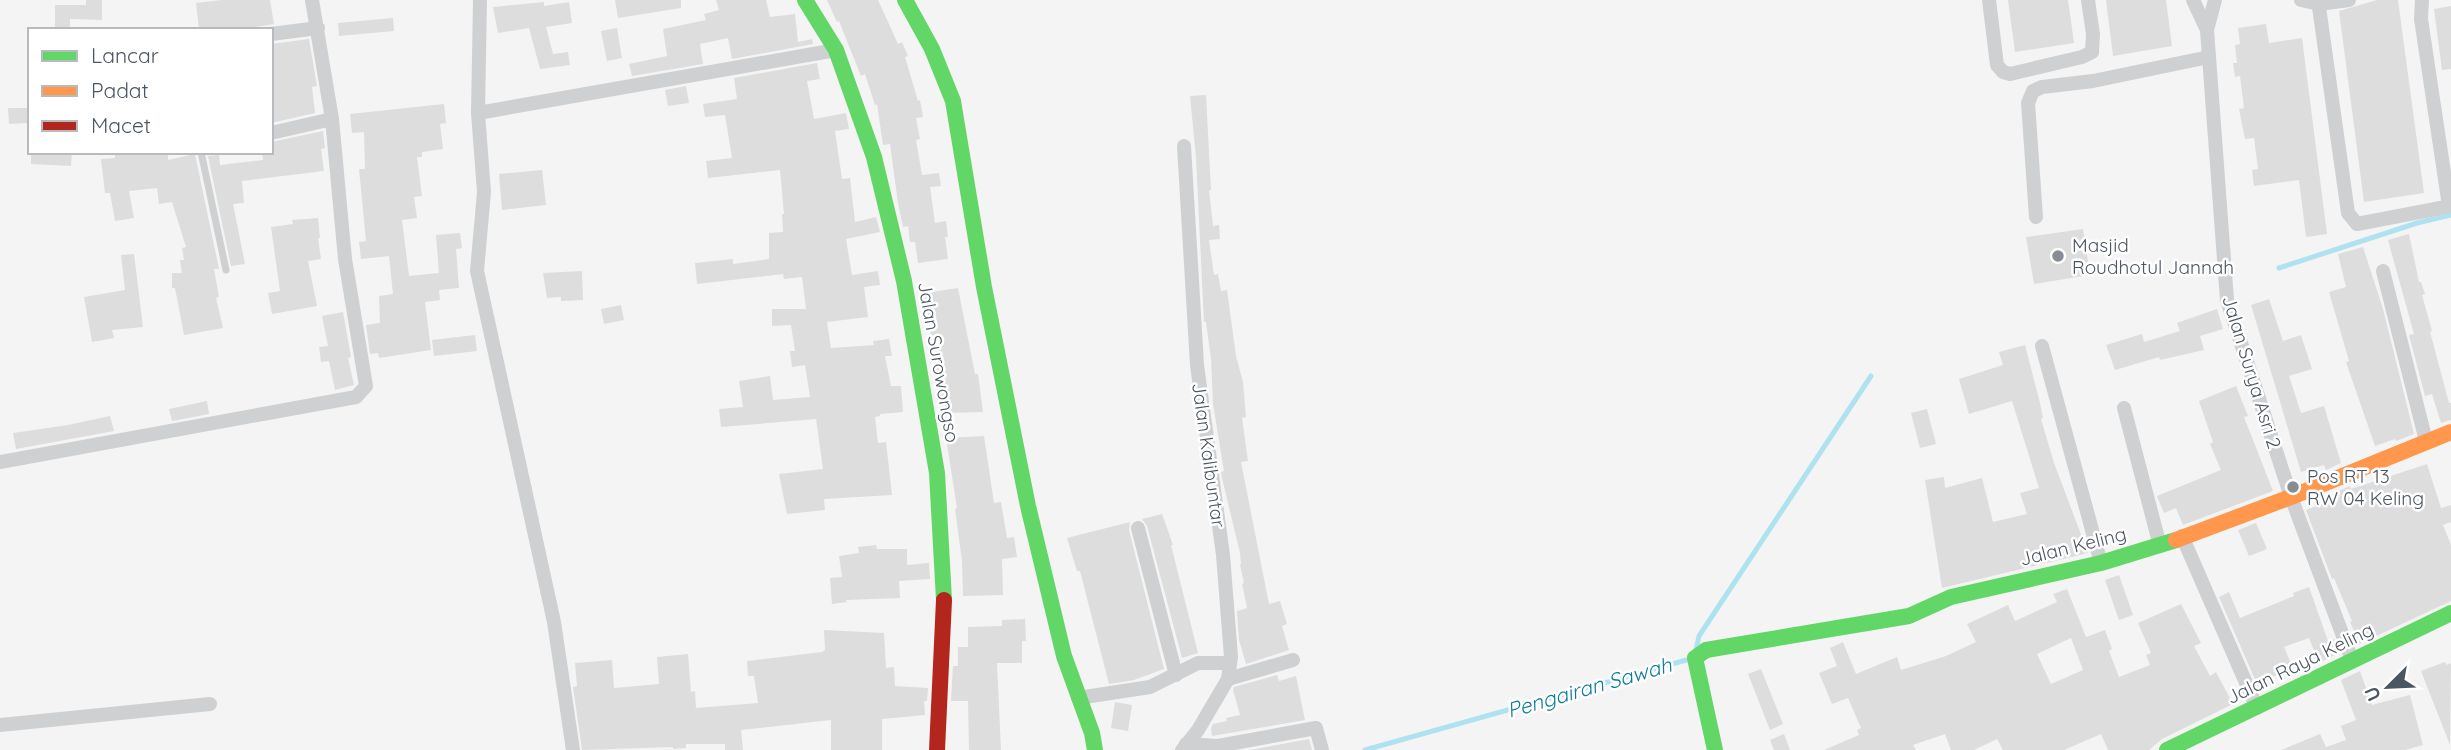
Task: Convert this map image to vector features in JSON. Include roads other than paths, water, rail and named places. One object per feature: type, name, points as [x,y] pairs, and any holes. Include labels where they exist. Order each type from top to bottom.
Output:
[{"type":"street","points":[[0,462],[356,397],[366,386],[345,259],[332,119],[312,0]]},
{"type":"street","points":[[480,0],[478,113],[484,192],[477,271],[554,622],[573,750]]},
{"type":"street","name":"Jalan Surowongso","points":[[805,0],[836,50],[874,157],[904,281],[937,473],[944,592],[937,750]]},
{"type":"street","points":[[905,0],[927,37],[946,78],[953,101],[984,287],[1028,506],[1064,656],[1086,696],[1095,750]]},
{"type":"street","points":[[1989,0],[1997,65],[2003,72],[2010,74],[2082,57],[2092,52],[2093,34],[2088,0]]},
{"type":"street","points":[[2193,0],[2207,30]]},
{"type":"street","points":[[2207,30],[2215,0]]},
{"type":"street","points":[[2301,0],[2349,0]]},
{"type":"street","points":[[2319,2],[2348,213],[2357,224],[2450,206],[2421,19],[2422,0]]},
{"type":"street","points":[[273,34],[318,28]]},
{"type":"street","name":"Jalan Surya Asri 2","points":[[2207,30],[2227,300],[2291,497],[2353,660]]},
{"type":"street","points":[[478,113],[836,50]]},
{"type":"street","points":[[2036,217],[2028,103],[2033,91],[2042,87],[2093,80],[2209,57]]},
{"type":"street","points":[[273,133],[332,119]]},
{"type":"street","name":"Jalan Kalibuntar","points":[[1184,146],[1197,365],[1223,555],[1224,663],[1228,679],[1198,730],[1184,747]]},
{"type":"street","points":[[2383,271],[2426,442]]},
{"type":"street","points":[[2042,346],[2101,563]]},
{"type":"street","points":[[2124,408],[2160,545]]},
{"type":"street","name":"Jalan Keling","points":[[1715,750],[1695,658],[1706,650],[1909,616],[1951,597],[2101,563],[2160,545],[2291,497],[2451,432]]},
{"type":"street","points":[[1138,528],[1176,675]]},
{"type":"street","points":[[2182,536],[2257,708]]},
{"type":"street","name":"Jalan Raya Keling","points":[[2167,750],[2451,612]]},
{"type":"street","points":[[1228,679],[1293,660]]},
{"type":"street","points":[[1086,696],[1135,691],[1150,687],[1198,663],[1224,663]]},
{"type":"street","points":[[0,725],[209,704]]},
{"type":"street","points":[[1184,747],[1218,747],[1316,727],[1322,750]]},
{"type":"lane","points":[[201,154],[226,270]]},
{"type":"waterway","points":[[2279,268],[2417,223],[2451,215]]},
{"type":"waterway","name":"Pengairan Sawah","points":[[1696,650],[1699,636],[1871,376]]},
{"type":"waterway","name":"Pengairan Sawah","points":[[1365,750],[1690,659]]},
{"type":"place","name":"Masjid Roudhotul Jannah","points":[[2058,256]]},
{"type":"place","name":"Pos RT 13 RW 04 Keling","points":[[2293,487]]}]
